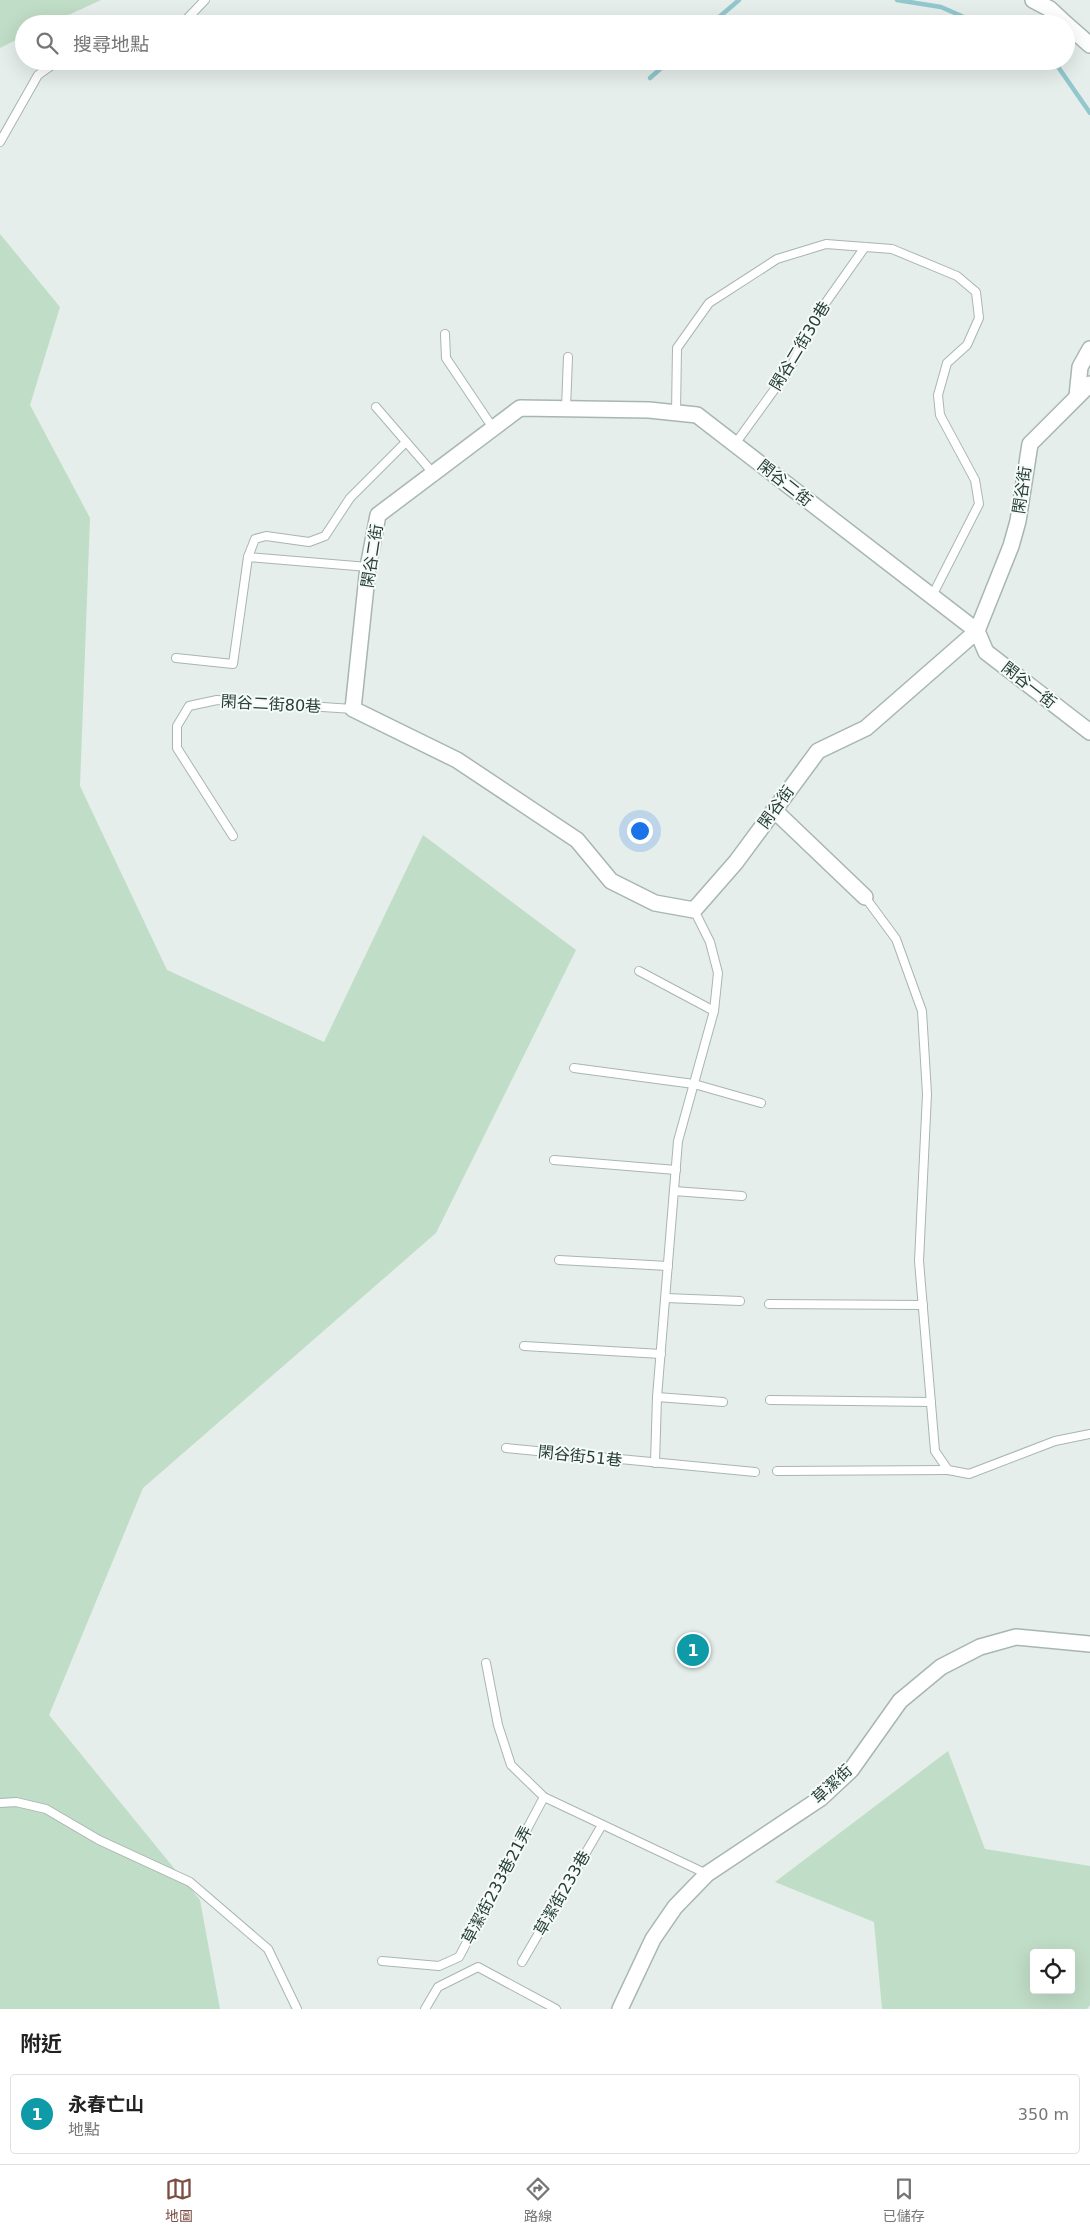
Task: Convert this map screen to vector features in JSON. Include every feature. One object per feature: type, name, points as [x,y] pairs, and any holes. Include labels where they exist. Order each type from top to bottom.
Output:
[{"type":"street","points":[[1034,0],[1056,15]]},
{"type":"street","points":[[1075,32],[1090,45]]},
{"type":"street","points":[[1077,396],[1080,367],[1090,349]]},
{"type":"street","name":"閑谷街","points":[[694,910],[736,862],[818,751],[866,728],[977,631],[1011,546],[1018,521],[1030,444],[1090,384]]},
{"type":"street","name":"閑谷二街","points":[[353,709],[368,567],[378,514],[520,408],[649,410],[697,415],[977,631]]},
{"type":"street","name":"閑谷一街","points":[[977,631],[986,652],[1090,732]]},
{"type":"street","points":[[353,709],[457,760],[577,840],[610,881],[655,903],[694,910]]},
{"type":"street","points":[[774,810],[865,897]]},
{"type":"street","name":"草潔街","points":[[620,2009],[653,1939],[675,1906],[707,1874],[821,1798],[851,1770],[900,1701],[942,1667],[980,1647],[1016,1637],[1090,1644]]},
{"type":"lane","points":[[191,15],[206,0]]},
{"type":"lane","points":[[0,142],[38,75],[45,70]]},
{"type":"lane","points":[[676,413],[677,348],[709,303],[777,258],[826,244],[892,249],[957,276],[976,292],[979,318],[967,345],[947,363],[938,395],[940,415],[975,480],[979,504],[932,596]]},
{"type":"lane","name":"閑谷二街30巷","points":[[735,444],[790,368],[817,315],[864,247]]},
{"type":"lane","points":[[445,334],[446,358],[493,428]]},
{"type":"lane","points":[[566,408],[568,357]]},
{"type":"lane","points":[[376,407],[433,474]]},
{"type":"lane","points":[[176,658],[233,664],[248,558],[255,539],[266,536],[309,542],[325,536],[350,498],[406,442]]},
{"type":"lane","points":[[248,558],[368,567]]},
{"type":"lane","name":"閑谷二街80巷","points":[[233,836],[177,748],[177,726],[189,706],[217,700],[353,709]]},
{"type":"lane","points":[[865,897],[896,939],[922,1011],[927,1094],[919,1261],[935,1451],[948,1470]]},
{"type":"lane","points":[[655,1463],[661,1354],[678,1141],[714,1011],[718,973],[710,942],[694,910]]},
{"type":"lane","points":[[639,971],[714,1011]]},
{"type":"lane","points":[[574,1068],[694,1084],[761,1102]]},
{"type":"lane","points":[[554,1160],[676,1170]]},
{"type":"lane","points":[[674,1191],[742,1196]]},
{"type":"lane","points":[[559,1260],[668,1266]]},
{"type":"lane","points":[[666,1298],[740,1302]]},
{"type":"lane","points":[[769,1304],[923,1305]]},
{"type":"lane","points":[[524,1346],[661,1354]]},
{"type":"lane","points":[[658,1397],[723,1402]]},
{"type":"lane","points":[[770,1400],[931,1402]]},
{"type":"lane","points":[[777,1471],[948,1470],[969,1474],[1055,1441],[1090,1434]]},
{"type":"lane","name":"閑谷街51巷","points":[[506,1448],[755,1472]]},
{"type":"lane","points":[[486,1663],[498,1725],[511,1765],[544,1797],[707,1874]]},
{"type":"lane","name":"草潔街233巷21弄","points":[[382,1961],[439,1966],[459,1957],[544,1797]]},
{"type":"lane","points":[[0,1803],[16,1802],[46,1809],[99,1840],[190,1882],[268,1949],[297,2009]]},
{"type":"lane","name":"草潔街233巷","points":[[522,1962],[602,1825]]},
{"type":"lane","points":[[425,2009],[438,1987],[478,1967],[556,2009]]},
{"type":"green space","points":[[0,0],[101,0],[68,15],[15,15],[15,40],[0,48]]},
{"type":"green space","points":[[0,234],[60,307],[30,405],[90,518],[80,786],[167,970],[324,1042],[423,835],[576,950],[436,1233],[143,1488],[49,1715],[200,1900],[220,2009],[0,2009]]},
{"type":"green space","points":[[948,1751],[985,1849],[1090,1866],[1090,2005],[1087,2009],[882,2009],[874,1922],[775,1882]]},
{"type":"waterway","points":[[722,15],[739,0]]},
{"type":"waterway","points":[[897,0],[941,7],[959,15]]},
{"type":"waterway","points":[[650,78],[659,70]]},
{"type":"waterway","points":[[1060,70],[1090,113]]},
{"type":"place","name":"永春亡山","points":[[693,1650]]}]
